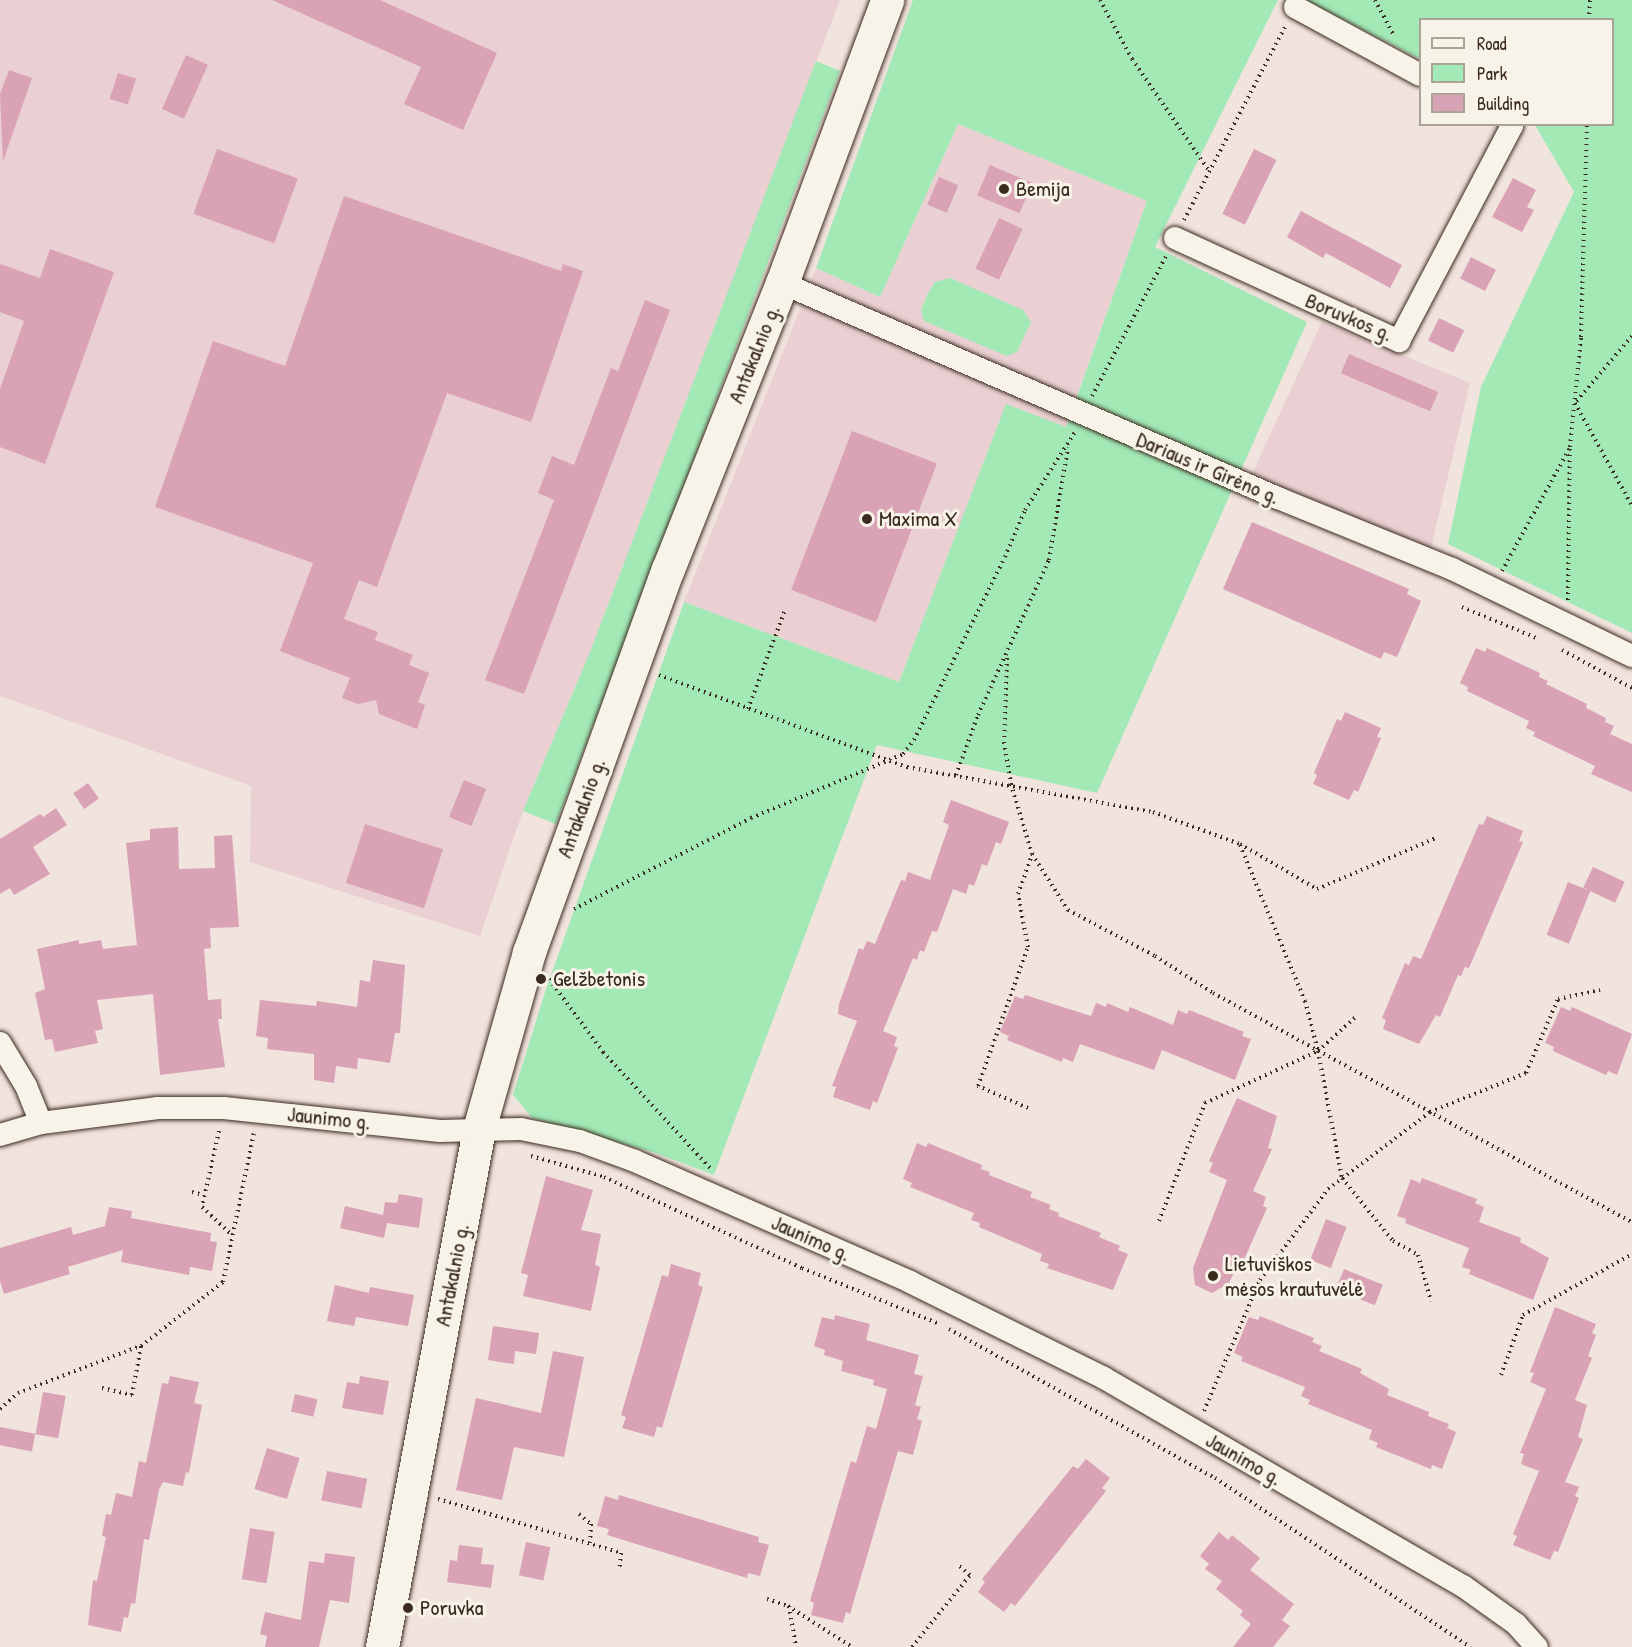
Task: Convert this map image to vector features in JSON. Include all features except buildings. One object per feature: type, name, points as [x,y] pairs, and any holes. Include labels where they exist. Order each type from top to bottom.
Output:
[{"type":"main road","name":"Antakalnio g.","points":[[382,1647],[480,1129],[533,941],[635,662],[782,283],[887,0]]},
{"type":"street","points":[[1295,7],[1419,74]]},
{"type":"street","name":"Boruvkos g.","points":[[1175,238],[1399,341],[1512,126]]},
{"type":"street","name":"Dariaus ir Girėno g.","points":[[782,283],[1494,590],[1632,656]]},
{"type":"street","points":[[0,1042],[26,1086],[41,1123]]},
{"type":"street","name":"Jaunimo g.","points":[[0,1135],[41,1123],[158,1108],[224,1108],[440,1131],[521,1129],[580,1141],[635,1161],[910,1282],[1104,1378],[1462,1586],[1516,1624],[1537,1647]]},
{"type":"path","points":[[1100,0],[1132,60],[1210,172]]},
{"type":"path","points":[[1589,18],[1590,0]]},
{"type":"path","points":[[1083,414],[1295,7]]},
{"type":"path","points":[[1566,624],[1570,447],[1581,337],[1587,126]]},
{"type":"path","points":[[1575,403],[1632,336]]},
{"type":"path","points":[[1575,403],[1632,506]]},
{"type":"path","points":[[718,1177],[603,1052],[533,941],[650,867],[751,818],[903,754],[914,740],[1025,510],[1068,447],[1050,560],[1007,658],[978,715],[956,775]]},
{"type":"path","points":[[1484,616],[1507,558],[1570,447]]},
{"type":"path","points":[[1462,607],[1550,643]]},
{"type":"path","points":[[748,709],[785,610]]},
{"type":"path","points":[[1560,648],[1632,688]]},
{"type":"path","points":[[1007,658],[1004,742],[1011,784],[1032,854],[1068,910],[1318,1051],[1632,1222]]},
{"type":"path","points":[[635,662],[653,673],[891,761],[1153,812],[1240,844],[1317,889],[1436,838]]},
{"type":"path","points":[[1240,844],[1305,1001],[1318,1051],[1342,1178],[1393,1241],[1418,1255],[1431,1301]]},
{"type":"path","points":[[1028,1108],[978,1086],[1028,947],[1018,894],[1032,854]]},
{"type":"path","points":[[1196,1431],[1260,1280],[1328,1189],[1430,1112],[1526,1073],[1557,999],[1600,990]]},
{"type":"path","points":[[1159,1221],[1205,1103],[1318,1051],[1358,1015]]},
{"type":"path","points":[[224,1108],[202,1207],[232,1235]]},
{"type":"path","points":[[0,1409],[18,1393],[141,1346],[223,1282],[258,1110]]},
{"type":"path","points":[[519,1154],[604,1177],[802,1268],[942,1325],[1215,1478],[1470,1647]]},
{"type":"path","points":[[192,1192],[204,1195]]},
{"type":"path","points":[[1501,1375],[1523,1315],[1632,1254]]},
{"type":"path","points":[[102,1388],[132,1395],[141,1346]]},
{"type":"path","points":[[411,1492],[621,1553],[619,1571]]},
{"type":"path","points":[[579,1514],[591,1524],[590,1543]]},
{"type":"path","points":[[912,1647],[970,1575],[957,1564]]},
{"type":"path","points":[[767,1599],[789,1606],[852,1647]]},
{"type":"path","points":[[789,1606],[796,1647]]},
{"type":"shaded area","points":[[0,0],[840,0],[590,652],[523,811],[480,936],[250,862],[251,786],[0,696]]},
{"type":"shaded area","points":[[958,124],[1147,201],[1065,428],[1006,405],[899,682],[684,602],[816,268],[880,297]]},
{"type":"shaded area","points":[[1322,322],[1470,383],[1431,548],[1251,476]]},
{"type":"green space","points":[[913,0],[1278,0],[1155,247],[1307,322],[1097,793],[877,745],[714,1175],[656,1153],[532,1118],[513,1095],[545,992],[684,602],[899,682],[1006,404],[1066,427],[1147,201],[958,124],[880,297],[816,268]]},
{"type":"green space","points":[[1305,0],[1632,0],[1632,633],[1448,544],[1481,387],[1574,192],[1536,126],[1614,126],[1614,18],[1419,18],[1419,58]]},
{"type":"green space","points":[[816,61],[840,71],[556,824],[523,811],[590,652]]},
{"type":"green space","points":[[950,278],[1023,310],[1031,322],[1017,352],[1007,356],[924,321],[921,310],[928,293],[935,282]]},
{"type":"place","name":"Bemija","points":[[1004,189]]},
{"type":"place","name":"Maxima X","points":[[867,519]]},
{"type":"place","name":"Gelžbetonis","points":[[541,979]]},
{"type":"place","name":"Lietuviškos mėsos krautuvėlė","points":[[1213,1276]]},
{"type":"place","name":"Poruvka","points":[[408,1608]]}]
